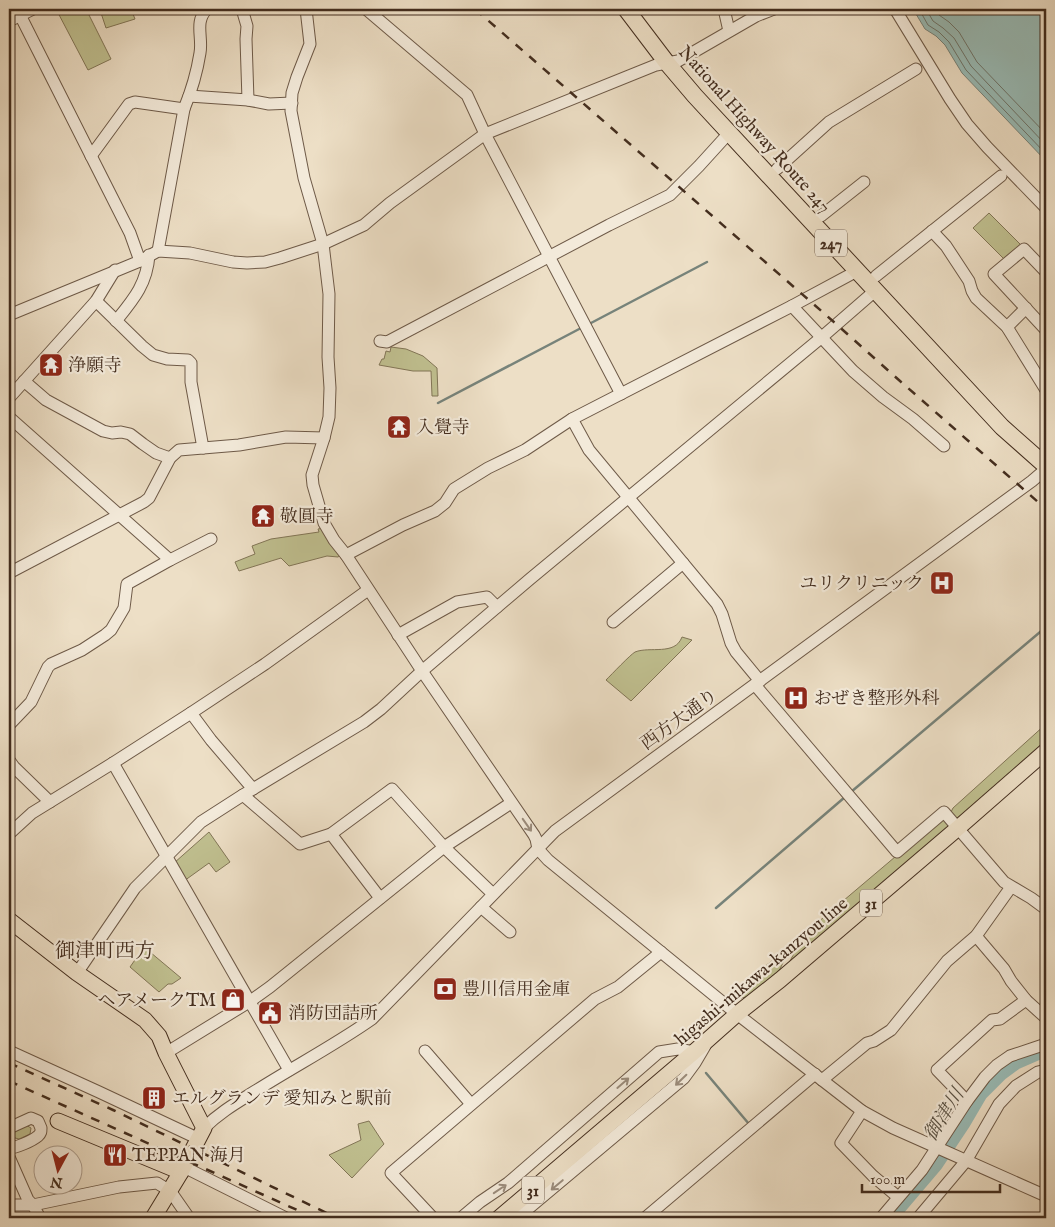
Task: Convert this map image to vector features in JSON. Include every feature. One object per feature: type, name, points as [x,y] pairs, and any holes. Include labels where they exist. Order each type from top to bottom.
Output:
[{"type":"highway","name":"National Highway Route 247","points":[[626,9],[672,62],[821,216],[876,283],[1002,427],[1046,468]]},
{"type":"highway","name":"National Highway Route 247","points":[[638,9],[695,96],[729,133],[857,271],[876,283],[1012,422],[1046,452]]},
{"type":"main road","name":"higashi-mikawa-kanzyou line","points":[[499,1218],[1046,751]]},
{"type":"main road","points":[[9,920],[77,973],[145,1020],[159,1036],[201,1134],[183,1170],[153,1218]]},
{"type":"main road","points":[[54,1120],[183,1170]]},
{"type":"street","points":[[9,21],[33,9]]},
{"type":"street","points":[[116,321],[138,292],[149,263],[149,256],[184,109],[200,51],[200,20],[202,14],[207,9]]},
{"type":"street","points":[[242,9],[247,26],[248,100]]},
{"type":"street","points":[[306,9],[310,44],[292,93],[291,110],[304,178],[323,244],[329,294],[329,417],[312,474],[313,485],[324,523],[334,540],[346,554],[368,590],[536,839],[538,849],[548,860],[737,1014],[862,1111],[893,1128],[1046,1196]]},
{"type":"street","points":[[366,9],[467,95],[485,134],[621,394]]},
{"type":"street","points":[[724,9],[730,31]]},
{"type":"street","points":[[9,314],[149,256],[190,253],[233,262],[265,262],[323,244],[364,224],[485,134],[656,65],[672,62],[756,16],[774,9]]},
{"type":"street","points":[[895,9],[968,124],[987,147],[1046,208]]},
{"type":"street","points":[[20,15],[130,233],[149,256]]},
{"type":"street","points":[[777,169],[829,122],[916,69]]},
{"type":"street","points":[[189,96],[248,100],[268,104],[292,104]]},
{"type":"street","points":[[91,156],[130,104],[135,102],[184,109]]},
{"type":"street","points":[[380,341],[387,342],[549,256],[670,195],[729,133]]},
{"type":"street","points":[[77,973],[135,888],[201,822],[364,722],[381,709],[497,607],[822,337],[932,231],[1001,176]]},
{"type":"street","points":[[821,216],[864,182]]},
{"type":"street","points":[[932,231],[946,246],[969,281],[976,298],[1007,327],[1046,390]]},
{"type":"street","points":[[1046,272],[1024,249],[994,274],[1046,330]]},
{"type":"street","points":[[9,398],[96,301],[115,270]]},
{"type":"street","points":[[346,554],[435,511],[445,503],[454,490],[488,468],[525,450],[572,419],[857,271]]},
{"type":"street","points":[[96,301],[153,355],[166,359],[188,360],[203,448]]},
{"type":"street","points":[[792,306],[853,371],[944,446]]},
{"type":"street","points":[[1007,327],[1026,308]]},
{"type":"street","points":[[24,381],[46,400],[103,431],[130,434],[156,453],[170,458]]},
{"type":"street","points":[[9,417],[170,560]]},
{"type":"street","points":[[572,419],[589,450],[717,604],[731,643],[758,683],[897,852],[944,812],[1004,882],[1046,909]]},
{"type":"street","points":[[9,573],[144,502],[149,498],[170,458],[179,450],[286,437],[324,438]]},
{"type":"street","name":"西方大通り","points":[[201,1134],[216,1116],[372,1019],[556,831],[1034,479],[1046,468]]},
{"type":"street","points":[[9,726],[31,702],[51,664],[82,650],[111,630],[124,608],[128,584],[211,539]]},
{"type":"street","points":[[613,622],[683,563]]},
{"type":"street","points":[[9,834],[32,813],[113,763],[265,664],[368,590]]},
{"type":"street","points":[[398,635],[457,602],[487,597],[497,607]]},
{"type":"street","points":[[191,713],[248,792],[300,844],[331,834],[392,789],[444,847],[493,894]]},
{"type":"street","points":[[9,760],[50,802]]},
{"type":"street","points":[[113,763],[289,1070]]},
{"type":"street","points":[[166,1053],[270,987],[444,847],[511,803]]},
{"type":"street","points":[[331,834],[380,898]]},
{"type":"street","points":[[645,1218],[818,1077],[867,1043],[874,1041],[891,1030],[947,961],[976,936],[1011,887]]},
{"type":"street","points":[[481,906],[510,932]]},
{"type":"street","points":[[976,936],[1004,969],[1026,1000],[1046,1018]]},
{"type":"street","points":[[433,1218],[391,1173],[595,999],[618,987],[662,952]]},
{"type":"street","points":[[967,1101],[937,1070],[992,1020],[1000,1019],[1026,1000]]},
{"type":"street","points":[[517,1218],[684,1078],[708,1040]]},
{"type":"street","points":[[881,1218],[922,1170],[967,1101],[997,1065],[1010,1056],[1046,1044]]},
{"type":"street","points":[[461,1218],[508,1183],[659,1052],[678,1049],[694,1052]]},
{"type":"street","points":[[9,1051],[100,1092],[201,1134]]},
{"type":"street","points":[[425,1051],[472,1104]]},
{"type":"street","points":[[918,1218],[965,1160],[999,1104],[1016,1086],[1038,1072],[1046,1070]]},
{"type":"street","points":[[862,1111],[841,1143],[873,1176],[898,1197]]},
{"type":"street","points":[[31,1118],[40,1124],[41,1132]]},
{"type":"street","points":[[9,1128],[31,1118],[54,1120]]},
{"type":"street","points":[[40,1218],[28,1200],[10,1151],[36,1138],[44,1125],[54,1120]]},
{"type":"street","points":[[183,1170],[286,1218]]},
{"type":"street","points":[[9,1205],[33,1205],[119,1187],[157,1184],[170,1191],[189,1218]]},
{"type":"green space","points":[[56,9],[86,9],[111,59],[88,70]]},
{"type":"green space","points":[[131,9],[135,19],[106,28],[100,10]]},
{"type":"green space","points":[[989,213],[1021,245],[1004,259],[973,228]]},
{"type":"green space","points":[[391,347],[406,349],[423,356],[437,368],[438,396],[432,396],[431,371],[413,371],[379,365],[382,359],[384,359],[386,351],[390,352]]},
{"type":"green space","points":[[323,528],[341,555],[338,557],[327,556],[289,566],[281,558],[239,571],[235,562],[255,554],[252,546],[271,539],[319,532],[318,529]]},
{"type":"green space","points":[[682,637],[692,640],[631,701],[606,680],[635,652],[668,649],[679,643]]},
{"type":"green space","points":[[1046,724],[1046,744],[957,819],[951,812],[953,808]]},
{"type":"green space","points":[[941,818],[952,825],[789,963],[804,934]]},
{"type":"green space","points":[[209,832],[230,862],[216,872],[209,863],[184,881],[174,863]]},
{"type":"green space","points":[[792,944],[779,971],[747,997],[741,998],[729,994],[739,988]]},
{"type":"green space","points":[[144,947],[181,978],[172,984],[168,984],[159,992],[130,967]]},
{"type":"green space","points":[[369,1121],[384,1144],[352,1178],[329,1155],[361,1140],[358,1124]]},
{"type":"green space","points":[[26,1125],[31,1128],[30,1134],[19,1139],[15,1138],[13,1135],[15,1131]]},
{"type":"water","points":[[913,9],[1046,9],[1046,161],[962,73],[945,45],[925,29]]},
{"type":"waterway","points":[[591,323],[707,262]]},
{"type":"waterway","points":[[438,403],[583,327]]},
{"type":"waterway","points":[[851,792],[1046,627]]},
{"type":"waterway","points":[[716,908],[845,797]]},
{"type":"waterway","name":"御津川","points":[[889,1218],[935,1164],[980,1093],[1000,1073],[1015,1062],[1038,1052],[1046,1052]]},
{"type":"waterway","points":[[706,1073],[748,1125]]},
{"type":"railway","points":[[475,9],[1046,509]]},
{"type":"railway","points":[[9,1063],[113,1110],[337,1218]]},
{"type":"railway","points":[[9,1081],[315,1218]]},
{"type":"place","name":"浄願寺","points":[[51,365]]},
{"type":"place","name":"入覺寺","points":[[399,427]]},
{"type":"place","name":"敬圓寺","points":[[263,516]]},
{"type":"place","name":"ユリクリニック","points":[[942,583]]},
{"type":"place","name":"おぜき整形外科","points":[[796,698]]},
{"type":"place","name":"豊川信用金庫","points":[[445,989]]},
{"type":"place","name":"ヘアメークTM","points":[[233,1000]]},
{"type":"place","name":"消防団詰所","points":[[270,1013]]},
{"type":"place","name":"エルグランデ 愛知みと駅前","points":[[154,1098]]},
{"type":"place","name":"TEPPAN 海月","points":[[115,1155]]},
{"type":"district","name":"御津町西方","points":[[105,950]]}]
